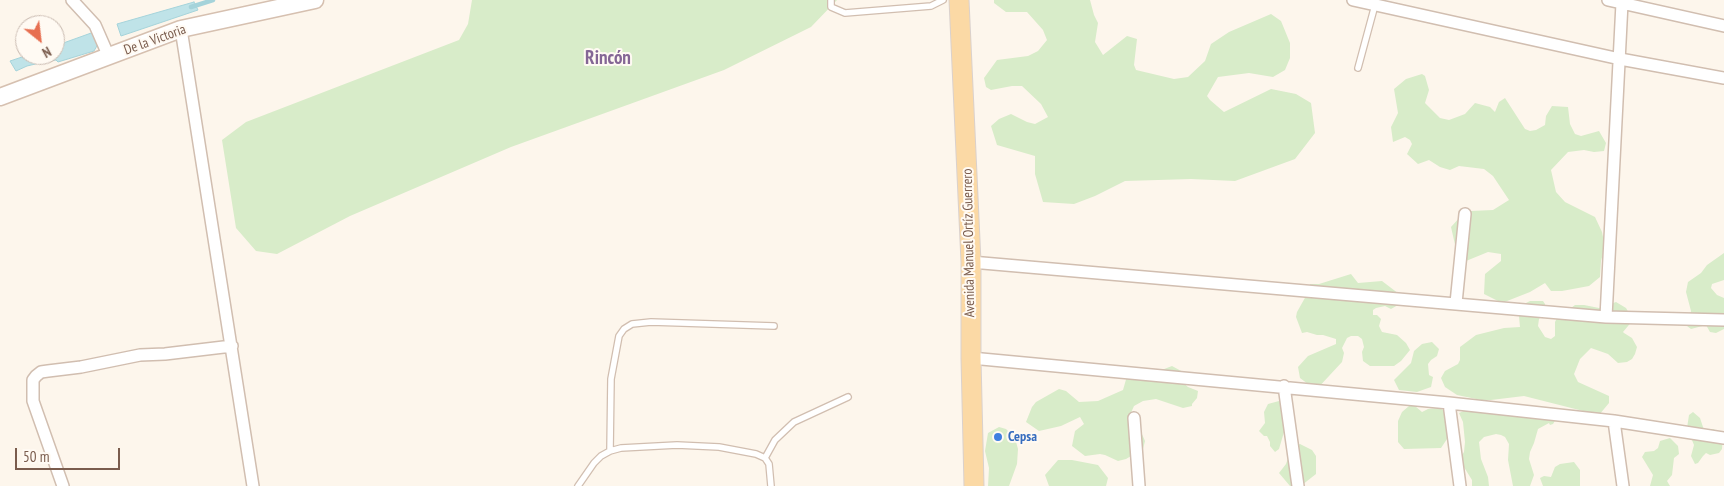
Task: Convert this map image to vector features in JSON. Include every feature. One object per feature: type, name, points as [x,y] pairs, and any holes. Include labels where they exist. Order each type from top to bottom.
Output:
[{"type":"main road","name":"De la Victoria","points":[[0,96],[182,29],[315,0]]},
{"type":"main road","name":"Avenida Manuel Ortíz Guerrero","points":[[959,0],[971,262],[970,358],[974,486]]},
{"type":"street","points":[[72,0],[95,25],[109,57]]},
{"type":"street","points":[[1353,0],[1620,59],[1724,78]]},
{"type":"street","points":[[1608,0],[1724,26]]},
{"type":"street","points":[[1606,317],[1622,3]]},
{"type":"street","points":[[182,29],[253,486]]},
{"type":"street","points":[[1456,303],[1464,214]]},
{"type":"street","points":[[971,262],[1606,317],[1724,320]]},
{"type":"street","points":[[63,486],[33,401],[33,380],[36,376],[41,372],[81,367],[140,355],[232,346]]},
{"type":"street","points":[[970,358],[1284,386],[1614,420],[1724,438]]},
{"type":"street","points":[[1284,386],[1298,486]]},
{"type":"street","points":[[1448,403],[1460,486]]},
{"type":"street","points":[[1134,418],[1139,486]]},
{"type":"street","points":[[1614,420],[1623,486]]},
{"type":"lane","points":[[831,0],[832,7],[845,13],[931,6],[944,0]]},
{"type":"lane","points":[[1358,68],[1375,5]]},
{"type":"lane","points":[[610,452],[611,379],[616,344],[624,329],[632,324],[651,322],[774,326]]},
{"type":"lane","points":[[765,458],[775,440],[794,422],[848,397]]},
{"type":"lane","points":[[578,486],[601,456],[621,448],[644,446],[719,447],[756,454],[765,458],[769,464],[771,486]]},
{"type":"green space","points":[[472,0],[837,0],[811,27],[724,70],[511,147],[350,216],[277,254],[256,251],[236,228],[222,140],[246,122],[459,40],[468,24]]},
{"type":"green space","points":[[994,0],[1090,0],[1098,23],[1095,42],[1103,55],[1127,36],[1137,39],[1134,65],[1136,70],[1174,79],[1188,77],[1205,61],[1211,44],[1229,32],[1271,14],[1281,21],[1290,43],[1290,58],[1285,70],[1273,77],[1249,73],[1218,77],[1207,96],[1224,112],[1271,89],[1296,94],[1311,103],[1315,133],[1295,159],[1235,181],[1191,179],[1125,181],[1074,204],[1043,202],[1035,174],[1035,156],[997,145],[991,126],[999,119],[1011,114],[1035,124],[1048,117],[1041,104],[1022,86],[991,90],[986,87],[984,78],[997,60],[1028,56],[1038,51],[1047,40],[1043,30],[1027,12],[1006,12],[994,3]]},
{"type":"green space","points":[[1422,74],[1425,76],[1429,90],[1425,103],[1440,118],[1449,120],[1465,114],[1475,103],[1490,107],[1495,112],[1499,102],[1505,98],[1525,129],[1530,131],[1545,125],[1546,116],[1552,106],[1568,107],[1570,124],[1575,134],[1581,136],[1599,131],[1606,143],[1604,151],[1584,150],[1568,152],[1551,170],[1556,192],[1565,202],[1595,217],[1602,232],[1605,247],[1601,261],[1600,277],[1589,286],[1562,291],[1551,291],[1545,283],[1530,292],[1502,303],[1484,294],[1485,274],[1501,261],[1501,254],[1488,252],[1466,261],[1456,249],[1451,227],[1460,217],[1471,211],[1493,210],[1509,200],[1493,176],[1484,169],[1459,166],[1450,170],[1440,167],[1429,160],[1418,164],[1407,154],[1412,144],[1410,140],[1405,137],[1393,142],[1391,127],[1398,113],[1394,89],[1406,79]]},
{"type":"green space","points":[[1724,253],[1724,280],[1712,284],[1711,288],[1717,295],[1724,298],[1724,329],[1716,333],[1710,332],[1706,325],[1691,329],[1687,326],[1691,311],[1686,292],[1688,282]]},
{"type":"green space","points":[[1351,274],[1358,283],[1382,281],[1403,297],[1405,300],[1391,309],[1385,306],[1376,308],[1373,310],[1373,315],[1377,315],[1381,319],[1379,326],[1382,332],[1397,335],[1406,343],[1410,350],[1394,366],[1370,366],[1363,361],[1362,352],[1364,347],[1362,339],[1358,336],[1351,336],[1347,338],[1342,348],[1344,353],[1342,362],[1316,390],[1300,378],[1298,367],[1308,356],[1336,344],[1336,339],[1307,332],[1302,333],[1296,317],[1297,312],[1310,284],[1319,284]]},
{"type":"green space","points":[[1530,301],[1543,301],[1545,304],[1545,312],[1539,319],[1538,326],[1545,337],[1551,339],[1555,336],[1555,322],[1557,318],[1575,305],[1599,308],[1616,302],[1626,308],[1633,320],[1623,332],[1632,338],[1637,347],[1632,359],[1627,362],[1618,363],[1608,354],[1591,348],[1580,359],[1574,374],[1578,382],[1609,396],[1609,403],[1599,415],[1524,396],[1481,400],[1457,395],[1445,387],[1441,378],[1445,371],[1458,364],[1460,360],[1460,347],[1476,335],[1504,328],[1520,327],[1519,316],[1516,313],[1522,305]]},
{"type":"green space","points":[[1432,342],[1439,349],[1437,356],[1428,364],[1429,375],[1433,377],[1431,387],[1417,392],[1399,390],[1394,380],[1411,363],[1414,351],[1422,344]]},
{"type":"green space","points":[[1172,366],[1183,372],[1181,381],[1188,387],[1198,391],[1197,398],[1192,406],[1183,408],[1156,399],[1143,401],[1134,406],[1130,415],[1133,427],[1141,432],[1145,441],[1143,449],[1126,459],[1118,461],[1100,454],[1085,456],[1072,446],[1075,431],[1084,424],[1080,417],[1061,426],[1039,431],[1026,422],[1036,402],[1059,389],[1066,391],[1079,402],[1098,401],[1123,390],[1127,376],[1138,370],[1148,368],[1151,371],[1159,371]]},
{"type":"green space","points":[[1279,401],[1286,403],[1286,430],[1279,449],[1275,452],[1270,446],[1267,436],[1264,436],[1259,431],[1265,423],[1264,412],[1268,404]]},
{"type":"green space","points":[[1409,406],[1415,406],[1422,412],[1428,409],[1439,408],[1445,411],[1455,427],[1441,448],[1404,449],[1398,442],[1398,421],[1402,412]]},
{"type":"green space","points":[[1484,409],[1556,419],[1553,424],[1550,425],[1549,423],[1538,429],[1529,459],[1534,475],[1530,486],[1513,486],[1508,460],[1509,444],[1505,437],[1496,434],[1484,437],[1479,442],[1481,459],[1488,477],[1489,486],[1472,486],[1472,480],[1462,464],[1461,457],[1464,452],[1465,442],[1463,422],[1459,413],[1466,410]]},
{"type":"green space","points":[[1693,412],[1700,418],[1704,430],[1713,429],[1719,432],[1722,431],[1723,434],[1722,449],[1719,453],[1710,455],[1706,453],[1695,464],[1691,456],[1694,445],[1687,428],[1689,415]]},
{"type":"green space","points":[[999,427],[1006,429],[1015,438],[1018,449],[1017,464],[1009,486],[988,486],[989,468],[985,451],[988,433]]},
{"type":"green space","points":[[1670,438],[1678,446],[1679,454],[1674,458],[1672,475],[1667,481],[1670,486],[1650,486],[1653,475],[1642,457],[1645,452],[1654,451],[1658,448],[1660,441]]},
{"type":"green space","points":[[1300,444],[1312,450],[1316,456],[1316,474],[1302,485],[1290,486],[1279,473],[1286,464],[1292,447]]},
{"type":"green space","points":[[1058,460],[1072,460],[1098,465],[1108,478],[1106,486],[1049,486],[1045,475]]},
{"type":"green space","points":[[1574,462],[1580,470],[1580,486],[1543,486],[1540,478],[1544,476],[1551,477],[1555,467],[1560,464]]},
{"type":"water","points":[[194,2],[198,10],[121,36],[117,24]]},
{"type":"water","points":[[94,32],[98,44],[94,51],[65,60],[65,42]]},
{"type":"water","points":[[15,59],[15,65],[31,65],[16,71],[10,61]]},
{"type":"waterway","points":[[191,7],[213,0]]},
{"type":"place","name":"Cepsa","points":[[998,437]]},
{"type":"district","name":"Rincón","points":[[608,59]]}]
